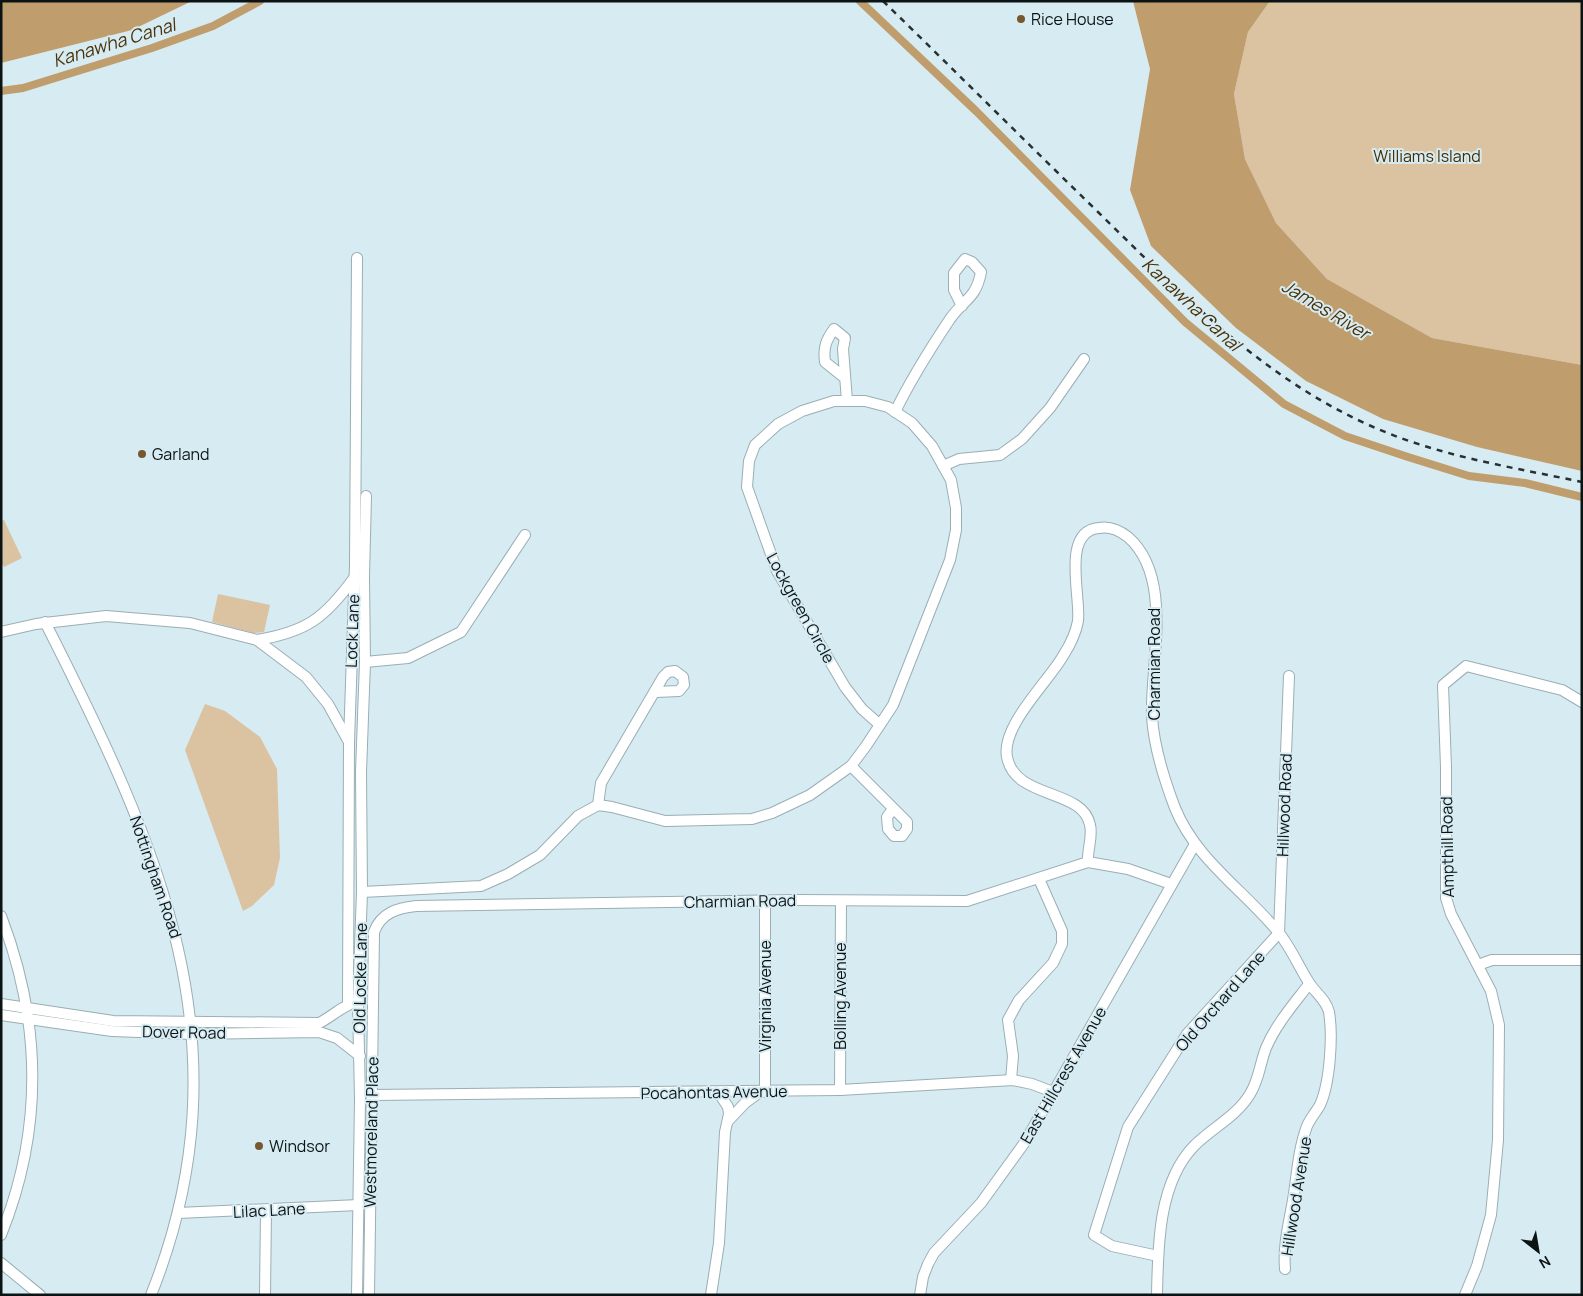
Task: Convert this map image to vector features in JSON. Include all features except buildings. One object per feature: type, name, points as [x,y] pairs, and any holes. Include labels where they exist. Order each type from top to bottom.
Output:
[{"type":"street","name":"Lock Lane","points":[[353,1004],[349,742],[354,578],[357,258]]},
{"type":"street","points":[[895,412],[921,362],[953,314],[962,306]]},
{"type":"street","points":[[943,466],[967,457],[1000,455],[1022,439],[1050,408],[1084,359]]},
{"type":"street","points":[[845,378],[847,401]]},
{"type":"street","name":"Lockgreen Circle","points":[[598,806],[612,807],[665,821],[752,819],[779,810],[810,795],[851,766],[880,724],[893,704],[950,560],[956,530],[956,508],[951,480],[932,446],[912,423],[888,407],[865,401],[834,401],[802,411],[778,424],[755,445],[749,461],[747,487],[759,526],[777,571],[845,687],[862,709],[880,724]]},
{"type":"street","name":"Old Locke Lane","points":[[357,1295],[360,1056],[353,1004],[362,892],[361,772],[366,662],[364,577],[366,496]]},
{"type":"street","name":"Charmian Road","points":[[1088,862],[1090,824],[1084,812],[1072,803],[1030,786],[1016,776],[1008,763],[1006,743],[1019,718],[1064,655],[1076,631],[1078,608],[1076,548],[1085,532],[1097,528],[1121,531],[1139,547],[1150,573],[1156,626],[1152,698],[1155,741],[1169,792],[1178,814],[1195,844],[1279,933]]},
{"type":"street","points":[[366,662],[408,658],[461,632],[525,535]]},
{"type":"street","points":[[257,640],[296,631],[313,623],[336,604],[354,578]]},
{"type":"street","points":[[1,632],[44,622],[96,616],[145,618],[190,623],[257,640],[306,677],[328,704],[349,742]]},
{"type":"street","name":"Nottingham Road","points":[[44,622],[100,733],[161,882],[181,955],[192,1023],[192,1124],[178,1213],[151,1295]]},
{"type":"street","name":"Ampthill Road","points":[[1466,1295],[1477,1266],[1491,1215],[1498,1132],[1499,1025],[1491,991],[1450,914],[1446,898],[1446,767],[1443,684],[1466,666],[1562,690],[1582,702]]},
{"type":"street","name":"Hillwood Road","points":[[1279,933],[1289,676]]},
{"type":"street","points":[[362,892],[481,886],[508,874],[540,855],[578,816],[598,806],[601,783],[656,692]]},
{"type":"street","points":[[851,766],[894,809]]},
{"type":"street","points":[[350,772],[361,772]]},
{"type":"street","name":"East Hillcrest Avenue","points":[[920,1295],[923,1276],[934,1253],[981,1203],[1002,1176],[1053,1092],[1195,844]]},
{"type":"street","name":"Charmian Road","points":[[387,914],[416,906],[765,901],[967,901],[1088,862],[1128,870],[1171,884]]},
{"type":"street","points":[[1011,1080],[1013,1056],[1008,1020],[1018,1000],[1053,962],[1062,944],[1062,931],[1039,878]]},
{"type":"street","name":"Virginia Avenue","points":[[763,1092],[765,901]]},
{"type":"street","name":"Bolling Avenue","points":[[840,1090],[841,901]]},
{"type":"street","name":"Westmoreland Place","points":[[369,1295],[374,932],[378,922],[387,914]]},
{"type":"street","points":[[1,916],[15,954],[28,1008],[33,1067],[28,1144],[13,1204],[1,1235]]},
{"type":"street","name":"Hillwood Avenue","points":[[1279,933],[1299,963],[1309,984],[1325,1002],[1328,1011],[1330,1044],[1326,1088],[1320,1105],[1307,1126],[1298,1163],[1284,1252],[1285,1268]]},
{"type":"street","name":"Old Orchard Lane","points":[[1158,1256],[1112,1246],[1094,1235],[1128,1127],[1187,1034],[1279,933]]},
{"type":"street","points":[[1478,964],[1492,960],[1582,960]]},
{"type":"street","points":[[1157,1295],[1158,1256],[1164,1212],[1172,1184],[1182,1162],[1194,1146],[1241,1106],[1250,1095],[1257,1080],[1261,1061],[1268,1045],[1282,1020],[1309,984]]},
{"type":"street","name":"Dover Road","points":[[1,1004],[113,1021],[319,1023],[353,1004]]},
{"type":"street","name":"Dover Road","points":[[1,1016],[112,1031],[193,1034],[319,1032],[337,1038],[360,1056]]},
{"type":"street","name":"Pocahontas Avenue","points":[[372,1095],[763,1092],[840,1090],[1011,1080],[1032,1084],[1053,1092]]},
{"type":"street","points":[[728,1122],[745,1103],[763,1092]]},
{"type":"street","points":[[710,1295],[719,1243],[725,1132],[728,1122],[728,1107],[719,1093]]},
{"type":"street","name":"Lilac Lane","points":[[178,1213],[359,1205]]},
{"type":"street","points":[[265,1295],[266,1210]]},
{"type":"street","points":[[1,1264],[40,1295]]},
{"type":"green space","name":"Williams Island","points":[[1270,1],[1582,1],[1582,365],[1432,338],[1327,279],[1276,223],[1245,159],[1234,94],[1248,32]]},
{"type":"green space","points":[[4,520],[22,558],[4,567],[1,562],[1,521]]},
{"type":"green space","points":[[218,594],[270,605],[264,632],[253,633],[212,622]]},
{"type":"green space","points":[[205,704],[225,711],[260,737],[277,769],[280,858],[274,885],[252,906],[243,911],[185,750]]},
{"type":"water","points":[[1,1],[192,1],[132,30],[1,63]]},
{"type":"water","name":"James River","points":[[1133,1],[1270,1],[1248,32],[1234,94],[1245,159],[1276,223],[1327,279],[1432,338],[1582,365],[1582,471],[1477,447],[1383,419],[1306,381],[1236,328],[1151,246],[1130,190],[1150,69]]},
{"type":"waterway","name":"Kanawha Canal","points":[[1,91],[23,88],[152,48],[213,26],[260,1]]},
{"type":"waterway","name":"Kanawha Canal","points":[[860,1],[976,111],[1185,322],[1284,404],[1345,436],[1408,457],[1469,476],[1525,483],[1582,497]]},
{"type":"railway","points":[[883,1],[1161,274],[1225,332],[1294,384],[1331,406],[1371,426],[1422,445],[1475,460],[1582,482]]},
{"type":"place","name":"Rice House","points":[[1021,19]]},
{"type":"place","name":"Garland","points":[[142,454]]},
{"type":"place","name":"Windsor","points":[[259,1146]]}]
